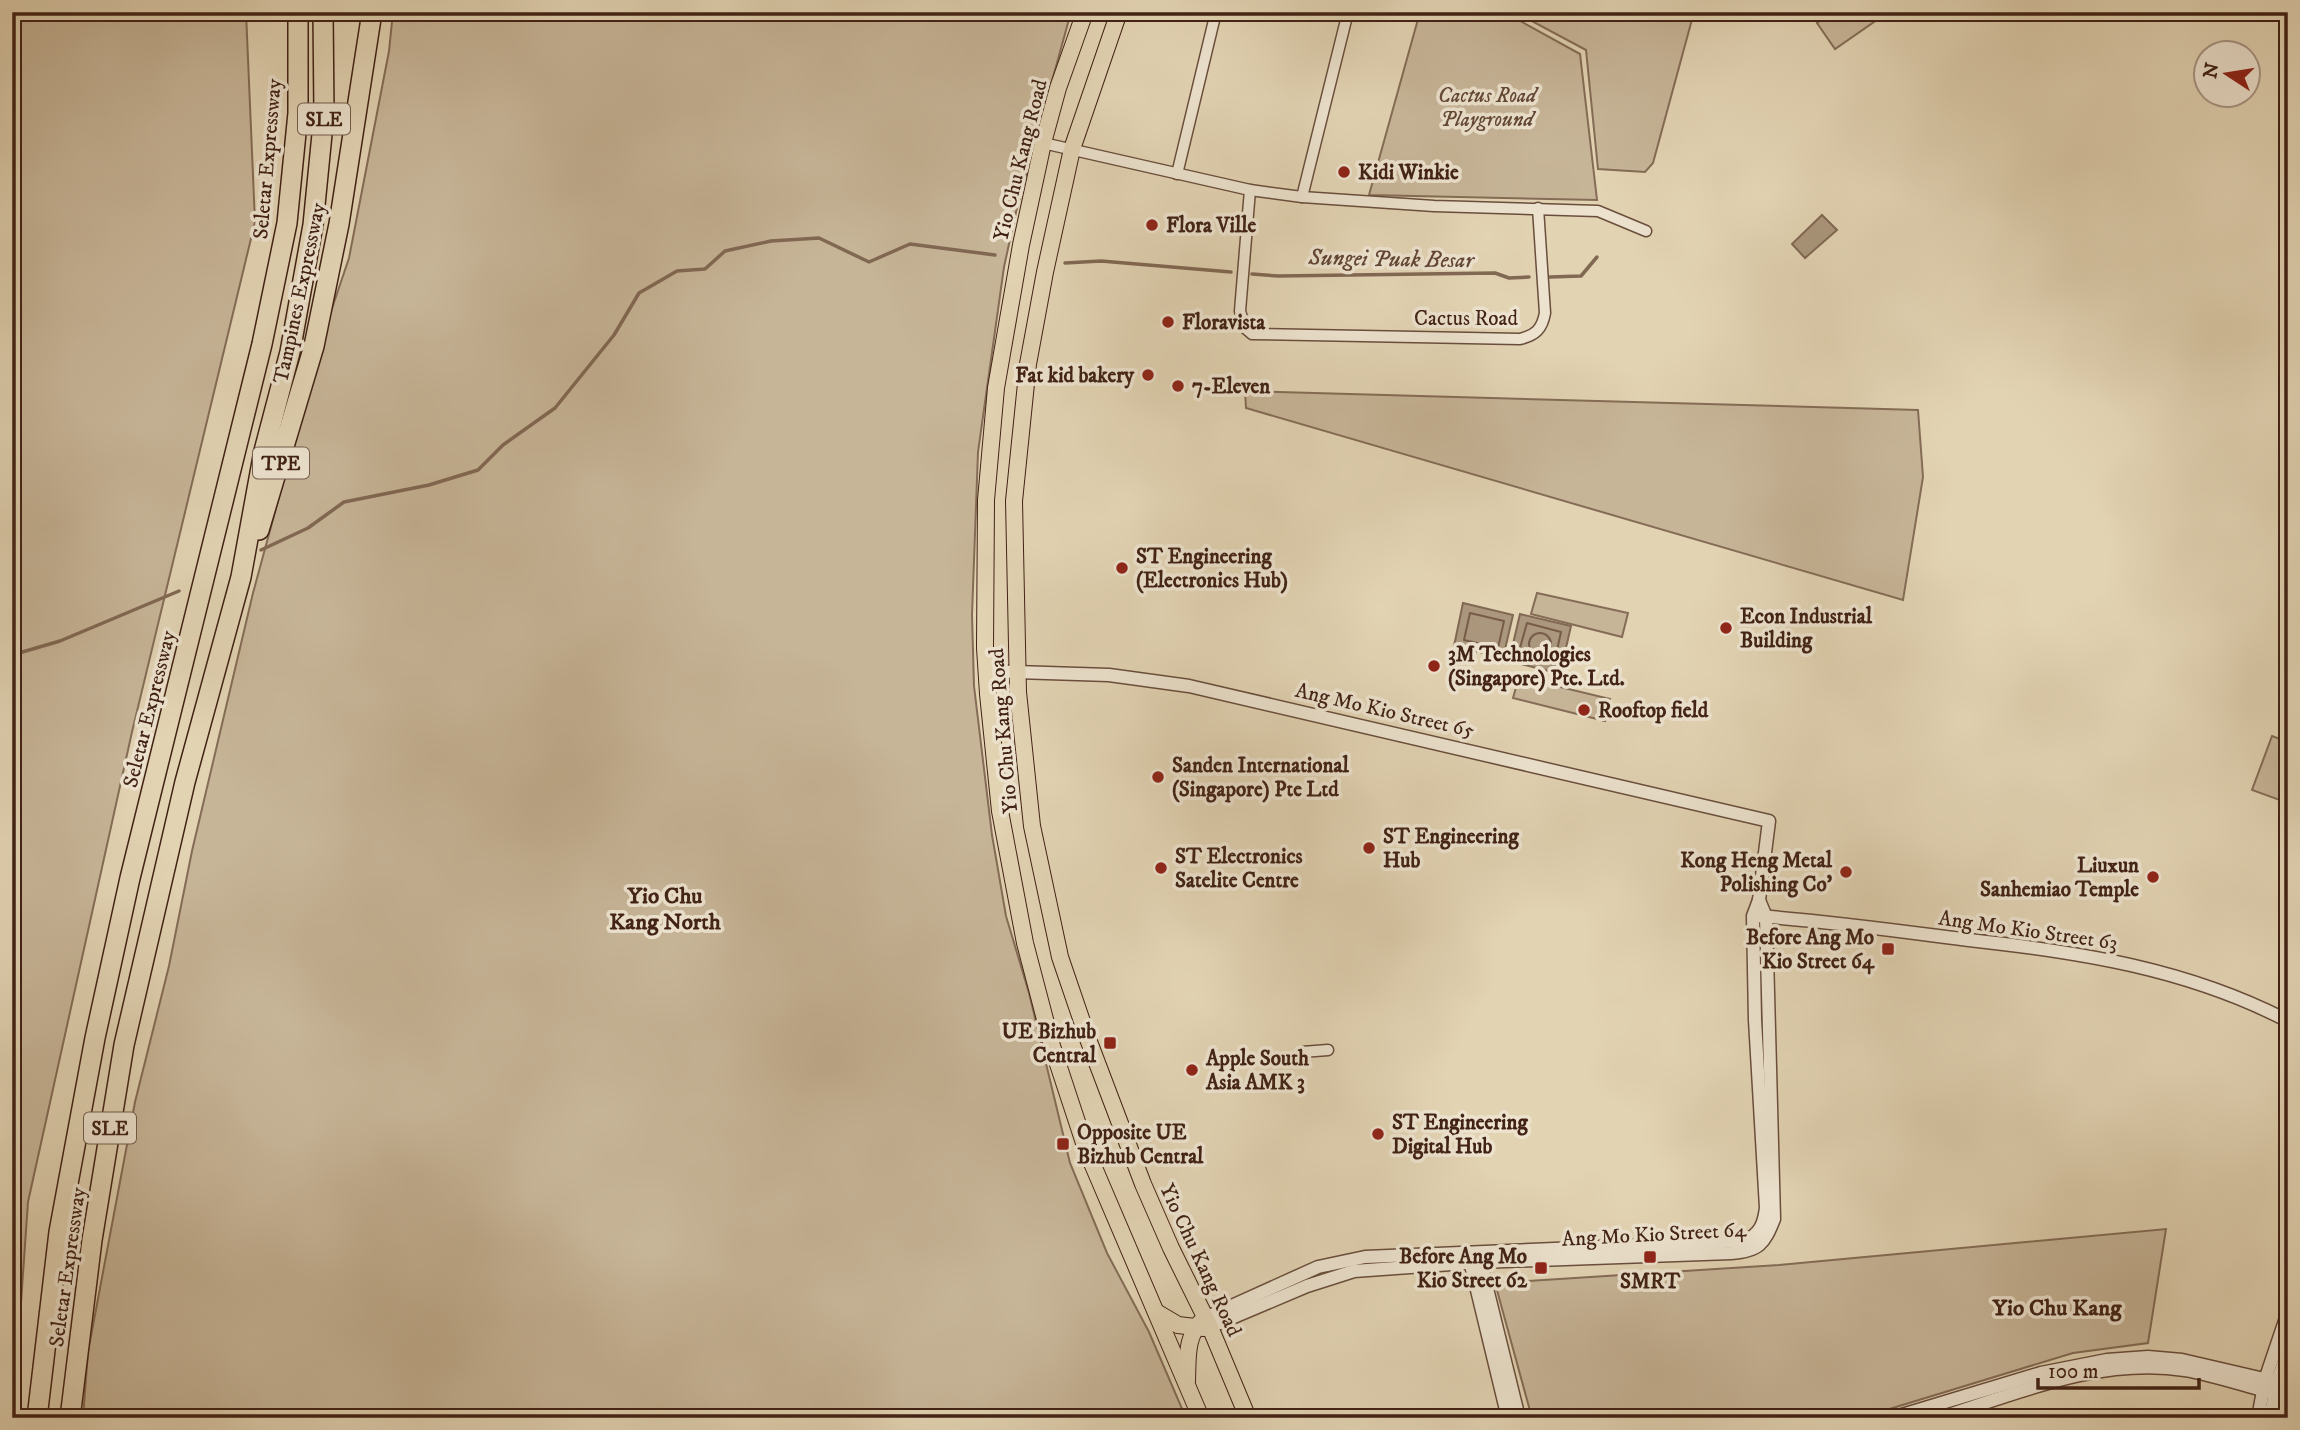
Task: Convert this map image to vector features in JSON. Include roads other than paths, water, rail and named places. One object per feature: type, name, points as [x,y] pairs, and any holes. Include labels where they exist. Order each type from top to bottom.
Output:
[{"type":"highway","name":"Seletar Expressway","points":[[37,1418],[60,1232],[95,1038],[130,878],[262,344],[287,223],[298,113],[298,12]]},
{"type":"highway","name":"Seletar Expressway","points":[[70,1418],[92,1240],[124,1045],[179,806],[241,577],[264,451],[290,352],[313,225],[324,114],[323,12]]},
{"type":"highway","name":"Tampines Expressway","points":[[241,577],[265,515],[314,346],[339,224],[372,12]]},
{"type":"main road","name":"Yio Chu Kang Road","points":[[1085,12],[1058,88],[1044,143],[1021,245],[996,388],[986,500],[986,671],[1000,811],[1025,943],[1049,1033],[1086,1149],[1201,1418]]},
{"type":"main road","name":"Yio Chu Kang Road","points":[[1119,12],[1072,149],[1028,363],[1014,502],[1017,672],[1032,826],[1060,957],[1143,1184],[1203,1325],[1248,1418]]},
{"type":"main road","points":[[1156,1312],[1178,1325],[1203,1325]]},
{"type":"main road","points":[[1187,1387],[1188,1350],[1203,1325]]},
{"type":"street","points":[[1177,174],[1216,12]]},
{"type":"street","points":[[1302,197],[1348,12]]},
{"type":"street","points":[[1044,143],[1250,190],[1302,197],[1434,206],[1598,211],[1646,231]]},
{"type":"street","name":"Cactus Road","points":[[1250,190],[1240,311],[1245,328],[1252,334],[1520,339],[1531,337],[1542,328],[1545,313],[1538,208]]},
{"type":"street","name":"Ang Mo Kio Street 65","points":[[986,671],[1109,675],[1189,686],[1769,821]]},
{"type":"street","name":"Ang Mo Kio Street 64","points":[[1203,1325],[1354,1270],[1474,1258],[1746,1252],[1757,1248],[1767,1237],[1774,1219],[1759,916],[1769,821]]},
{"type":"street","name":"Ang Mo Kio Street 63","points":[[1759,916],[2027,945],[2101,957],[2199,983],[2288,1021]]},
{"type":"street","points":[[1302,1052],[1328,1050]]},
{"type":"street","points":[[1474,1258],[1508,1418]]},
{"type":"street","points":[[1474,1258],[1519,1418]]},
{"type":"street","points":[[2270,1418],[2270,1386],[2288,1312]]},
{"type":"street","points":[[2258,1418],[2288,1349]]},
{"type":"street","points":[[1892,1418],[2041,1373],[2107,1360],[2148,1357],[2182,1360],[2270,1386]]},
{"type":"street","points":[[1938,1418],[2040,1384],[2127,1367],[2186,1370],[2270,1386]]},
{"type":"water","points":[[1822,215],[1837,230],[1805,258],[1792,244]]},
{"type":"water","points":[[1463,603],[1513,615],[1503,658],[1454,646]]},
{"type":"water","name":"Rooftop field","points":[[1520,614],[1571,626],[1560,674],[1509,661]]},
{"type":"waterway","name":"Sungei Puak Besar","points":[[261,550],[308,528],[344,502],[429,485],[478,470],[503,445],[555,408],[614,335],[639,293],[677,271],[705,269],[725,251],[771,241],[819,238],[869,262],[910,244],[995,255]]},
{"type":"waterway","name":"Sungei Puak Besar","points":[[1550,277],[1581,276],[1597,257]]},
{"type":"waterway","name":"Sungei Puak Besar","points":[[1065,263],[1101,261],[1231,272]]},
{"type":"waterway","name":"Sungei Puak Besar","points":[[1252,274],[1278,276],[1495,273],[1509,278],[1529,277]]},
{"type":"waterway","name":"Sungei Puak Besar","points":[[12,655],[60,641],[179,591]]},
{"type":"waterway","points":[[2285,1418],[2288,1403]]},
{"type":"place","name":"Kidi Winkie","points":[[1344,172]]},
{"type":"place","name":"Flora Ville","points":[[1152,225]]},
{"type":"place","name":"Floravista","points":[[1168,322]]},
{"type":"place","name":"Fat kid bakery","points":[[1148,375]]},
{"type":"place","name":"7-Eleven","points":[[1178,386]]},
{"type":"place","name":"ST Engineering (Electronics Hub)","points":[[1122,568]]},
{"type":"place","name":"Econ Industrial Building","points":[[1726,628]]},
{"type":"place","name":"3M Technologies (Singapore) Pte. Ltd.","points":[[1434,666]]},
{"type":"place","name":"Rooftop field","points":[[1584,710]]},
{"type":"place","name":"Sanden International (Singapore) Pte Ltd","points":[[1158,777]]},
{"type":"place","name":"ST Engineering Hub","points":[[1369,848]]},
{"type":"place","name":"ST Electronics Satelite Centre","points":[[1161,868]]},
{"type":"place","name":"Kong Heng Metal Polishing Co'","points":[[1846,872]]},
{"type":"place","name":"Liuxun Sanhemiao Temple","points":[[2153,877]]},
{"type":"place","name":"Before Ang Mo Kio Street 64","points":[[1888,949]]},
{"type":"place","name":"UE Bizhub Central","points":[[1110,1043]]},
{"type":"place","name":"Apple South Asia AMK 3","points":[[1192,1070]]},
{"type":"place","name":"ST Engineering Digital Hub","points":[[1378,1134]]},
{"type":"place","name":"Opposite UE Bizhub Central","points":[[1063,1144]]},
{"type":"place","name":"SMRT","points":[[1650,1257]]},
{"type":"place","name":"Before Ang Mo Kio Street 62","points":[[1541,1268]]},
{"type":"district","name":"Yio Chu Kang North","points":[[665,908]]},
{"type":"district","name":"Yio Chu Kang","points":[[2057,1307]]},
{"type":"park label","name":"Cactus Road Playground","points":[[1487,107]]}]
